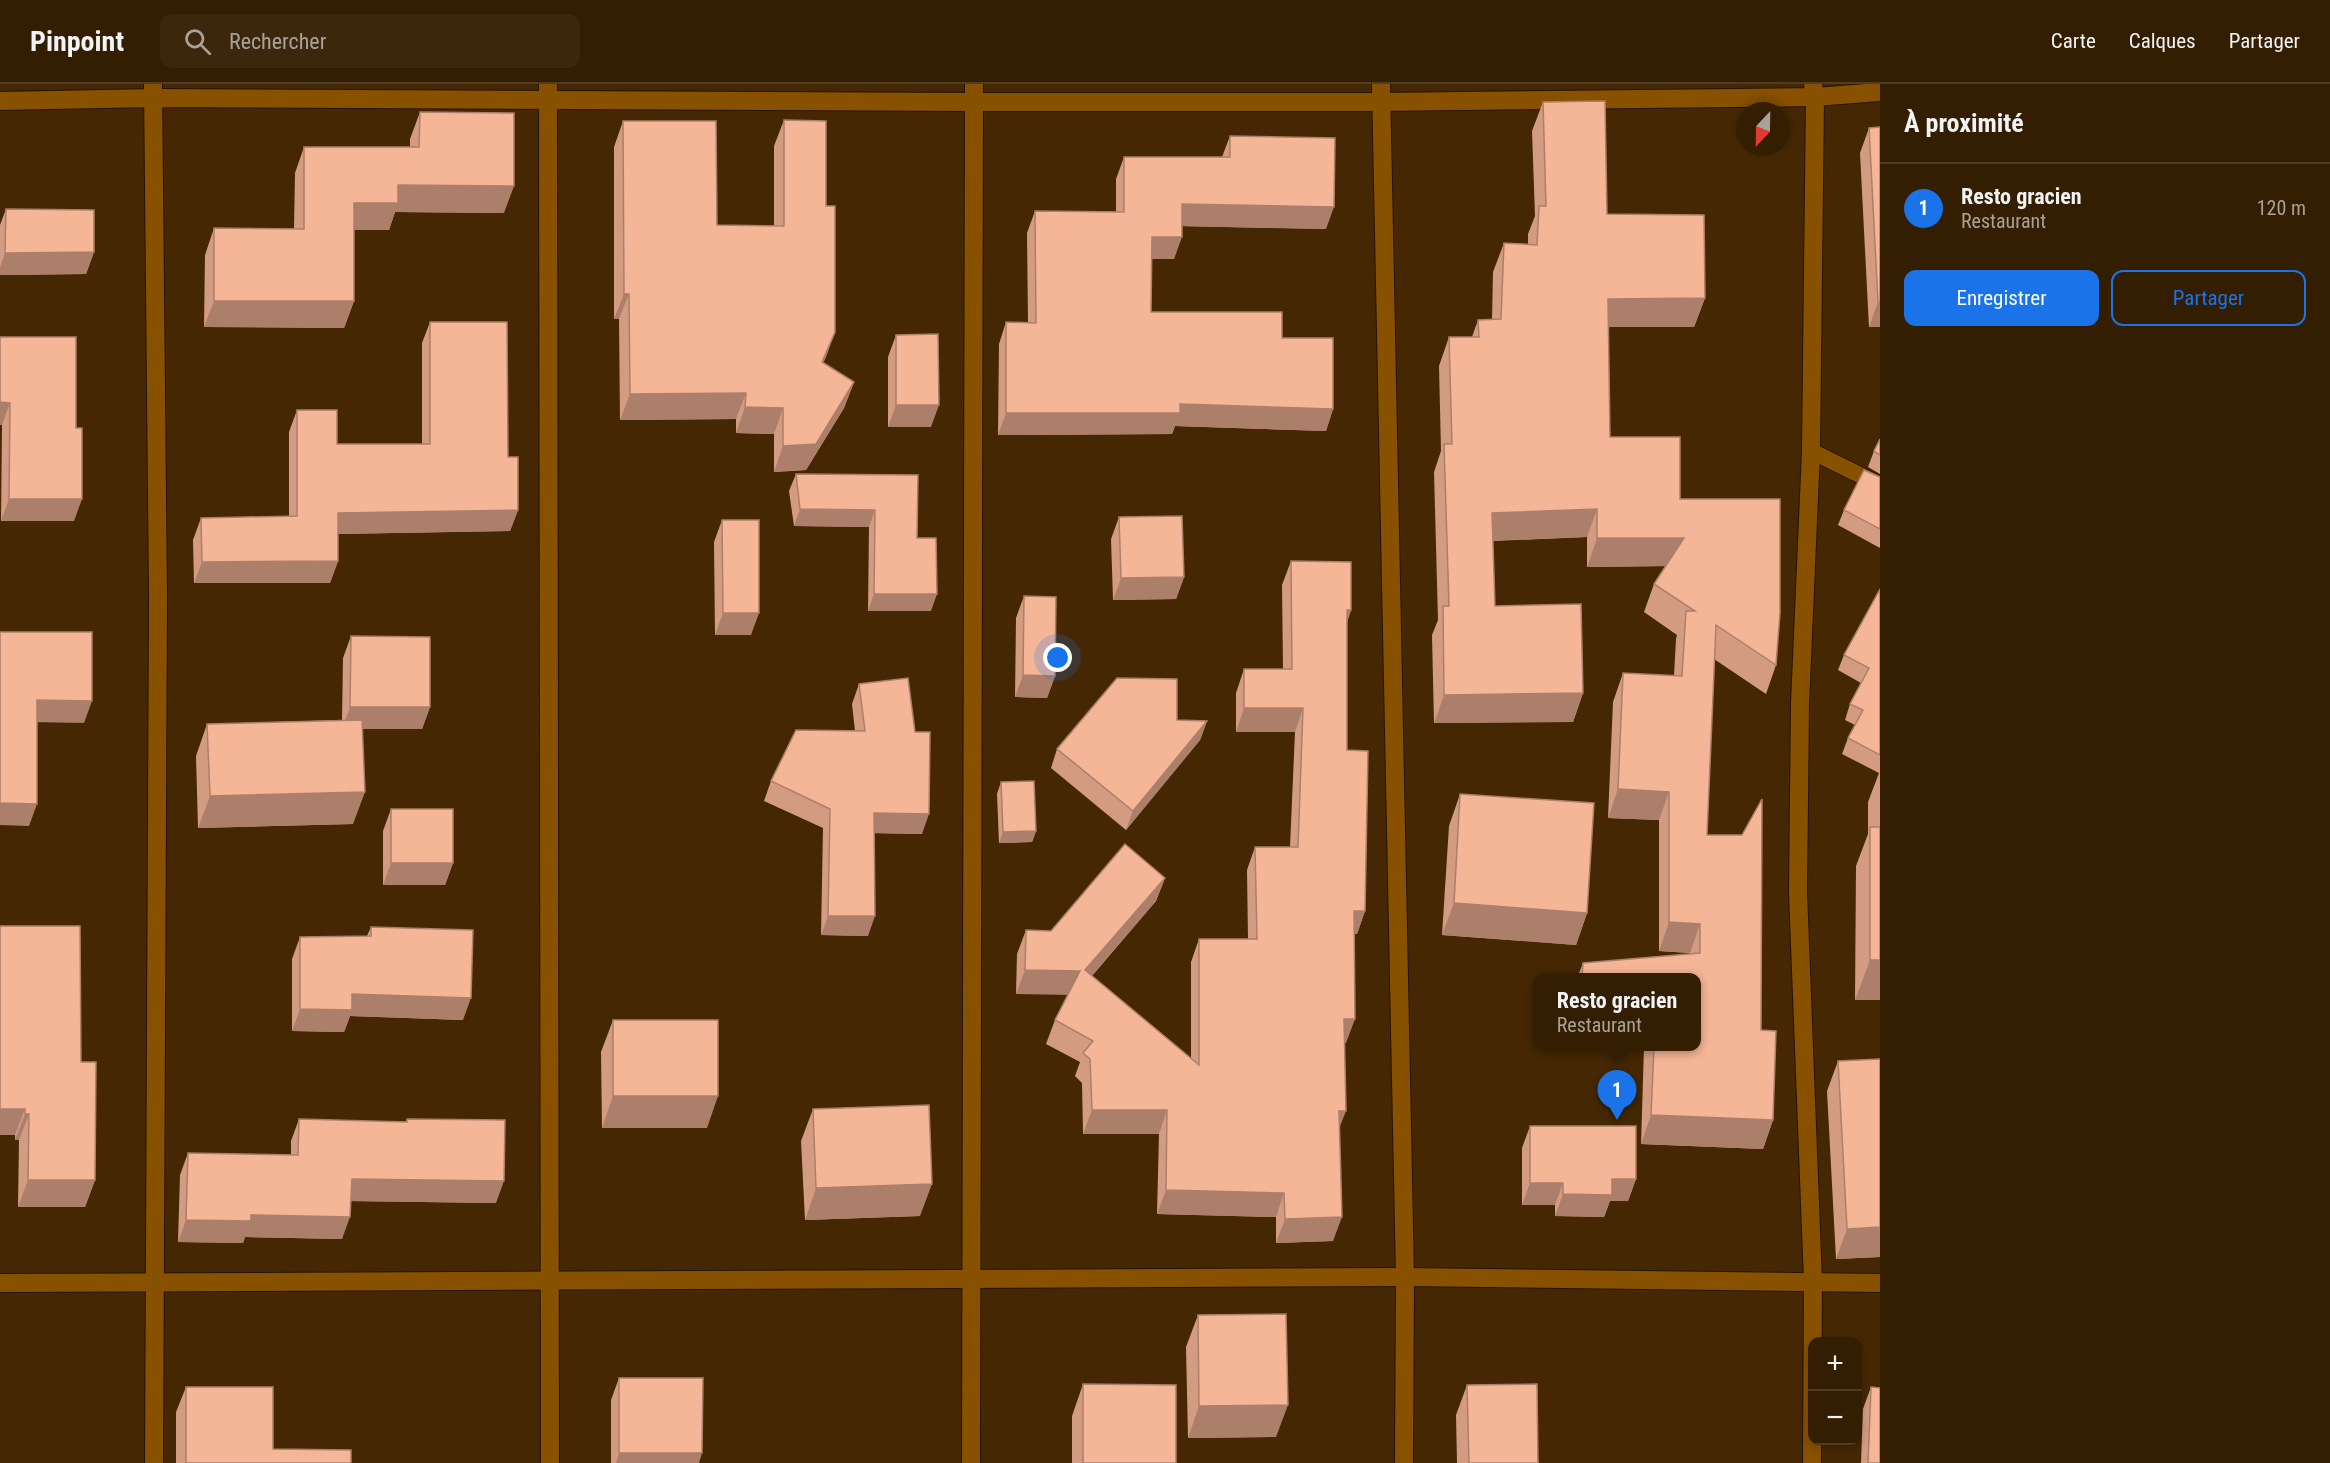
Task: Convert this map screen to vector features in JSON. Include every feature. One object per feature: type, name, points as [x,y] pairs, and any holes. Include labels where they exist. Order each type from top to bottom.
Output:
[{"type":"street","points":[[0,100],[154,91],[1880,92]]},
{"type":"street","points":[[154,91],[159,597],[154,1463]]},
{"type":"street","points":[[1812,1463],[1813,1282],[1798,892],[1800,705],[1810,450],[1814,91]]},
{"type":"street","points":[[548,92],[550,1463]]},
{"type":"street","points":[[971,1463],[974,93]]},
{"type":"street","points":[[1381,93],[1405,1277],[1404,1463]]},
{"type":"street","points":[[0,1282],[1405,1277],[1880,1283]]},
{"type":"lane","points":[[1810,450],[1880,485]]},
{"type":"building","points":[[1605,101],[1607,214],[1704,215],[1705,298],[1608,299],[1610,437],[1680,437],[1680,499],[1780,499],[1780,613],[1776,665],[1716,625],[1707,835],[1742,835],[1762,799],[1761,1030],[1776,1031],[1773,1120],[1651,1115],[1654,1051],[1701,1051],[1701,973],[1582,973],[1583,963],[1700,953],[1700,924],[1669,922],[1669,792],[1618,789],[1623,673],[1682,676],[1686,611],[1695,611],[1654,584],[1684,538],[1597,538],[1597,509],[1492,513],[1495,606],[1581,604],[1583,693],[1444,695],[1443,606],[1449,606],[1444,444],[1452,444],[1449,337],[1479,337],[1478,320],[1501,319],[1504,243],[1537,245],[1539,206],[1546,206],[1543,102]]},
{"type":"building","points":[[420,112],[514,113],[514,186],[398,185],[398,203],[354,203],[354,301],[214,301],[214,228],[304,229],[304,147],[419,147]]},
{"type":"building","points":[[784,120],[826,121],[826,206],[835,206],[835,332],[822,362],[854,382],[816,444],[783,446],[783,408],[745,407],[746,393],[630,394],[629,294],[624,294],[623,121],[716,121],[717,225],[784,226]]},
{"type":"building","points":[[1880,127],[1880,302],[1878,302],[1869,128]]},
{"type":"building","points":[[1230,136],[1335,138],[1334,207],[1182,204],[1182,237],[1152,237],[1151,312],[1282,312],[1282,338],[1333,338],[1333,409],[1180,404],[1180,413],[1006,413],[1006,322],[1036,323],[1035,211],[1124,212],[1124,157],[1230,157]]},
{"type":"building","points":[[6,209],[94,210],[94,252],[5,253]]},
{"type":"building","points":[[430,322],[507,322],[508,457],[518,457],[518,510],[338,513],[338,561],[202,562],[201,518],[297,516],[297,410],[337,410],[337,444],[430,444]]},
{"type":"building","points":[[938,334],[939,405],[896,405],[896,335]]},
{"type":"building","points":[[0,337],[76,337],[76,428],[82,428],[82,499],[9,499],[10,403],[0,402]]},
{"type":"building","points":[[1880,439],[1880,455],[1874,451]]},
{"type":"building","points":[[1864,470],[1880,477],[1880,529],[1844,510]]},
{"type":"building","points":[[796,474],[918,475],[917,538],[936,538],[937,594],[874,594],[875,510],[800,509]]},
{"type":"building","points":[[1182,516],[1184,577],[1121,578],[1119,517]]},
{"type":"building","points":[[722,520],[759,520],[759,613],[723,613]]},
{"type":"building","points":[[1291,561],[1351,562],[1351,610],[1347,610],[1347,750],[1368,751],[1365,911],[1354,911],[1355,1019],[1344,1019],[1346,1111],[1339,1111],[1342,1217],[1285,1219],[1284,1193],[1166,1190],[1167,1110],[1092,1110],[1090,1059],[1083,1053],[1093,1041],[1055,1020],[1080,971],[1025,970],[1026,930],[1051,931],[1125,844],[1165,878],[1085,970],[1199,1065],[1199,939],[1257,939],[1255,847],[1298,847],[1303,708],[1244,708],[1244,669],[1292,669]]},
{"type":"building","points":[[1880,589],[1880,755],[1848,738],[1863,710],[1850,704],[1869,668],[1844,655]]},
{"type":"building","points":[[1024,596],[1056,597],[1055,676],[1023,675]]},
{"type":"building","points":[[0,632],[92,632],[92,701],[37,700],[37,804],[0,803]]},
{"type":"building","points":[[351,636],[430,637],[430,707],[350,707]]},
{"type":"building","points":[[908,678],[915,732],[930,732],[929,814],[874,813],[875,916],[828,916],[830,809],[771,781],[796,730],[865,731],[859,684]]},
{"type":"building","points":[[1117,678],[1177,679],[1177,720],[1207,721],[1133,811],[1057,749]]},
{"type":"building","points":[[362,720],[365,792],[210,796],[207,724]]},
{"type":"building","points":[[1034,781],[1036,831],[1003,832],[1001,782]]},
{"type":"building","points":[[1460,794],[1594,803],[1587,913],[1454,903]]},
{"type":"building","points":[[391,809],[453,809],[453,863],[391,863]]},
{"type":"building","points":[[1870,827],[1880,827],[1880,960],[1870,960]]},
{"type":"building","points":[[0,926],[80,926],[81,1062],[96,1062],[95,1180],[28,1180],[29,1114],[25,1114],[25,1109],[0,1109]]},
{"type":"building","points":[[371,927],[473,930],[471,998],[352,994],[352,1010],[300,1009],[300,937],[371,936]]},
{"type":"building","points":[[613,1020],[718,1020],[718,1096],[613,1096]]},
{"type":"building","points":[[1880,1059],[1880,1227],[1847,1229],[1838,1061]]},
{"type":"building","points":[[929,1105],[932,1184],[816,1188],[813,1109]]},
{"type":"building","points":[[299,1119],[407,1122],[407,1119],[505,1120],[504,1181],[352,1179],[350,1217],[251,1215],[251,1221],[186,1220],[188,1153],[298,1155]]},
{"type":"building","points":[[1530,1126],[1636,1126],[1636,1179],[1612,1179],[1612,1195],[1563,1194],[1563,1183],[1530,1183]]},
{"type":"building","points":[[1286,1314],[1288,1405],[1199,1406],[1198,1315]]},
{"type":"building","points":[[619,1378],[703,1378],[702,1453],[619,1453]]},
{"type":"building","points":[[1083,1384],[1176,1385],[1176,1463],[1083,1463]]},
{"type":"building","points":[[1537,1384],[1538,1463],[1469,1463],[1467,1385]]},
{"type":"building","points":[[186,1387],[273,1387],[273,1449],[351,1450],[351,1463],[186,1463]]},
{"type":"building","points":[[1871,1387],[1880,1388],[1880,1463],[1868,1463]]},
{"type":"place","name":"Resto gracien","points":[[1617,1120]]}]
